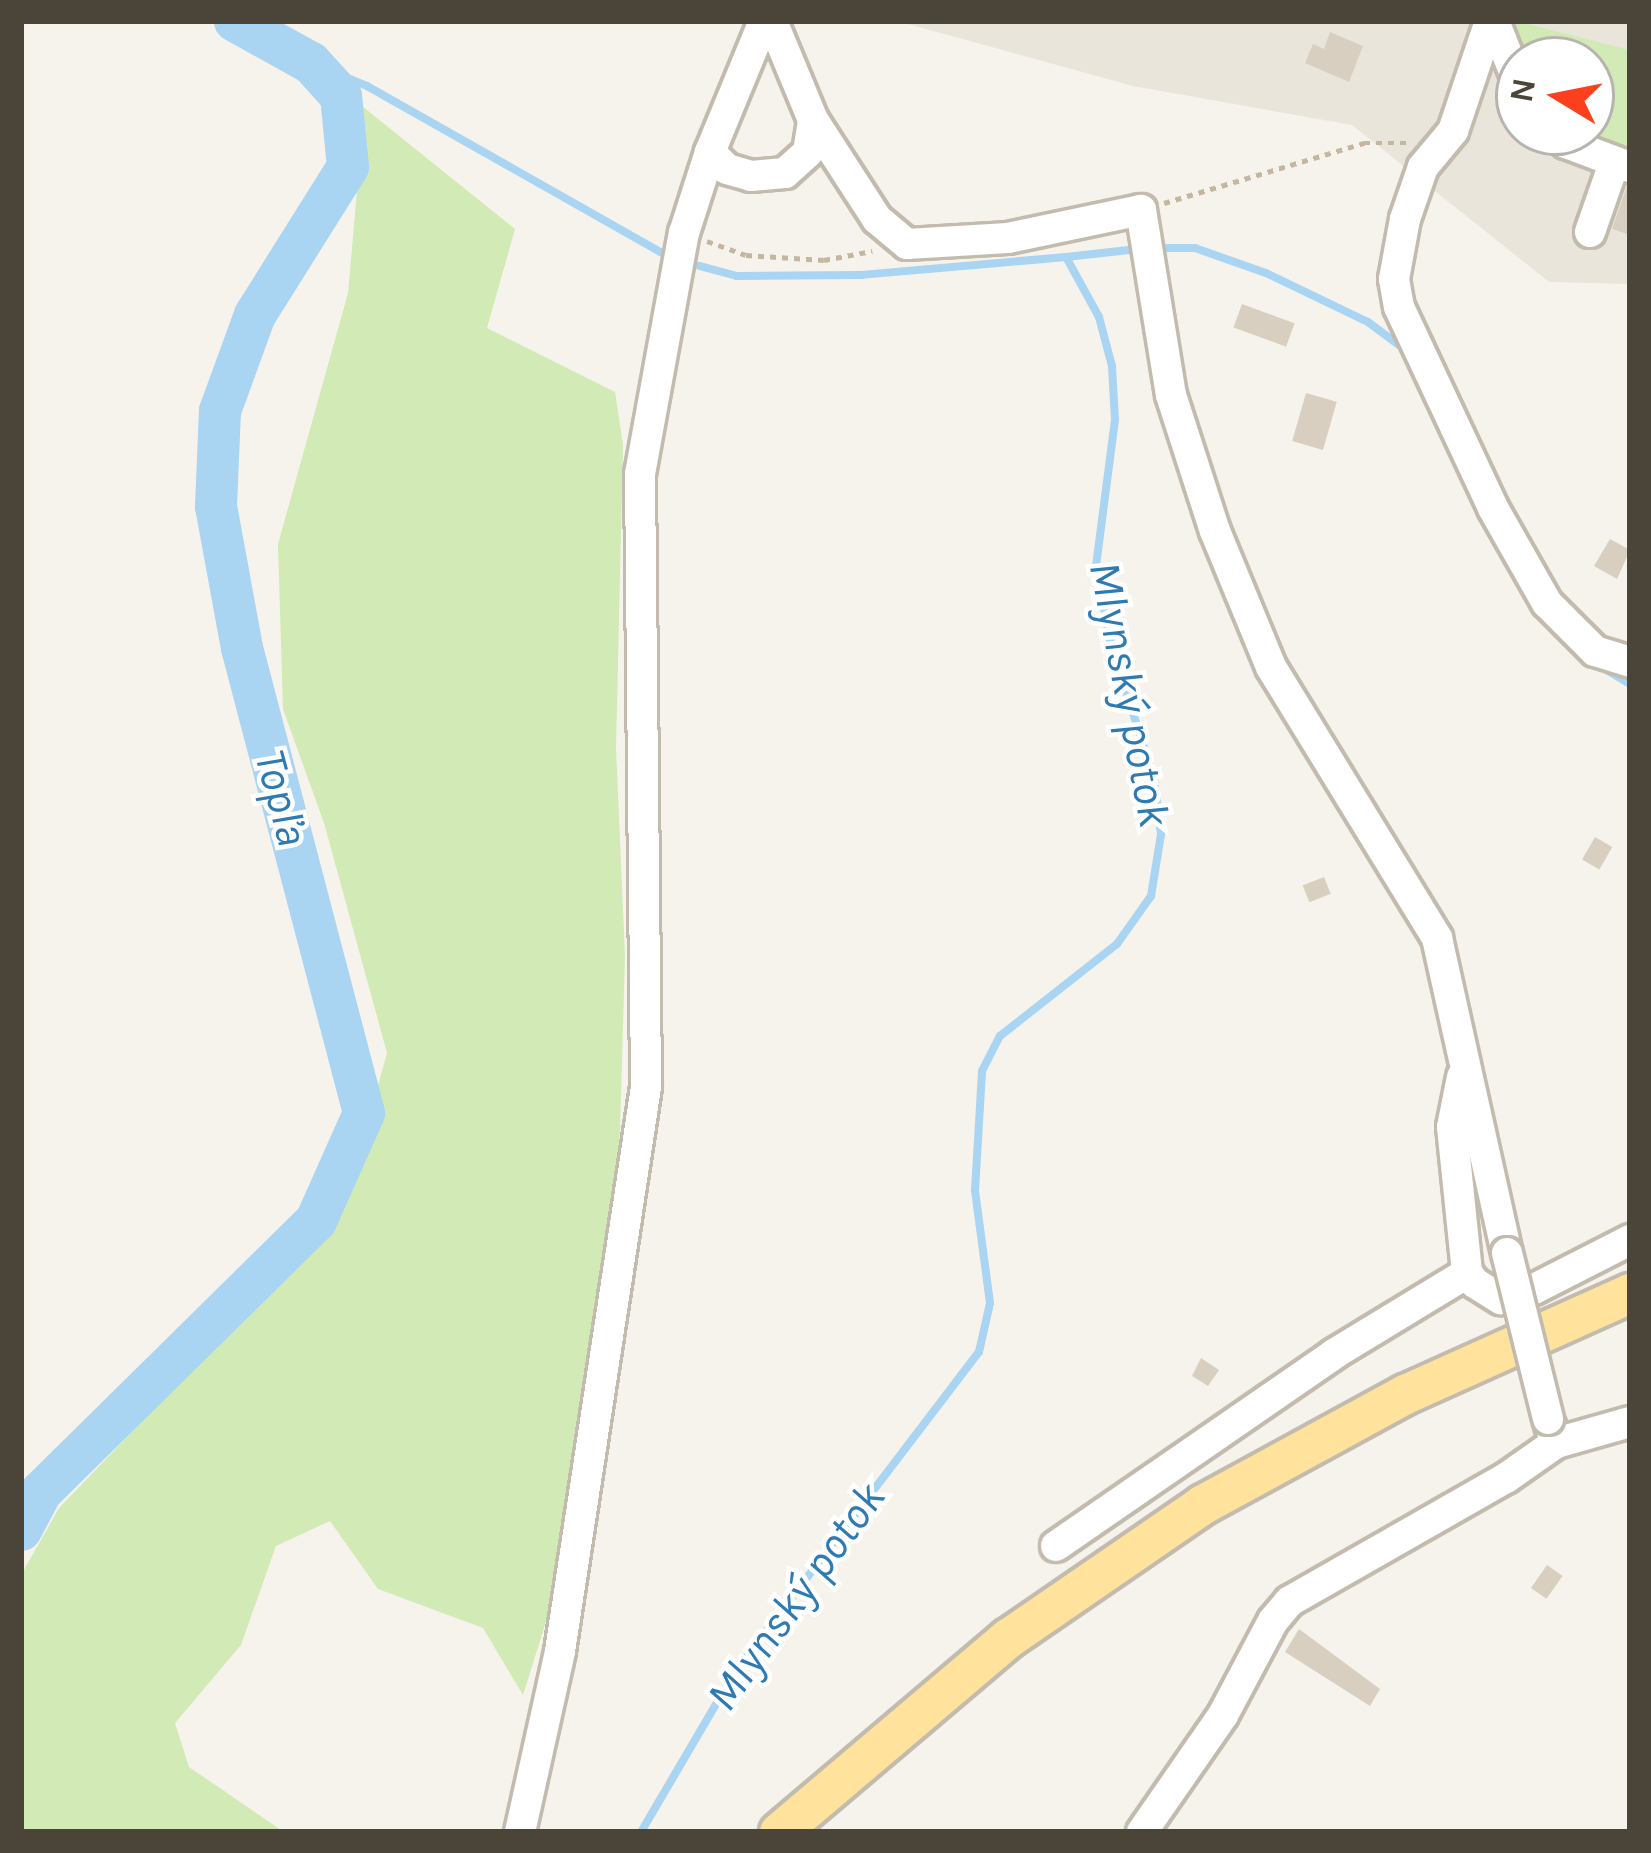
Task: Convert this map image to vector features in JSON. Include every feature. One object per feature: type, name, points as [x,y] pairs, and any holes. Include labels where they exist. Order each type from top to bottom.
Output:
[{"type":"main road","points":[[779,1832],[990,1653],[1203,1504],[1406,1394],[1630,1293]]},
{"type":"street","points":[[768,21],[813,119],[877,219],[907,244],[1145,236],[1171,394],[1214,531],[1271,667],[1437,938],[1449,975],[1464,1071],[1552,1431]]},
{"type":"street","points":[[520,1832],[560,1651],[646,1087],[640,474],[680,252],[710,152],[768,21]]},
{"type":"street","points":[[1492,21],[1453,131],[1423,167],[1405,219],[1394,279],[1399,307],[1493,508],[1547,603],[1595,651],[1630,662]]},
{"type":"street","points":[[710,152],[727,169],[751,176],[785,173],[808,152],[813,119]]},
{"type":"street","points":[[1589,232],[1622,165]]},
{"type":"street","points":[[1464,1071],[1453,1126],[1467,1273],[1501,1299],[1534,1289],[1630,1240]]},
{"type":"street","points":[[1056,1546],[1334,1354],[1467,1273]]},
{"type":"street","points":[[1142,1832],[1223,1715],[1273,1621],[1290,1601],[1506,1478],[1552,1431],[1630,1422]]},
{"type":"path","points":[[1145,236],[1364,143],[1399,141],[1438,149]]},
{"type":"path","points":[[680,252],[824,260],[907,244]]},
{"type":"shaded area","points":[[897,21],[1630,21],[1630,284],[1549,282],[1352,125],[1133,86]]},
{"type":"green space","points":[[1494,21],[1516,21],[1575,36],[1504,36]]},
{"type":"green space","points":[[1615,46],[1630,50],[1630,167],[1607,156],[1615,156]]},
{"type":"green space","points":[[347,94],[515,229],[487,328],[615,392],[623,445],[616,748],[625,956],[620,1132],[608,1293],[549,1612],[523,1695],[483,1628],[378,1589],[330,1521],[276,1546],[241,1645],[175,1723],[189,1767],[284,1832],[21,1832],[21,1575],[59,1508],[239,1320],[355,1169],[387,1053],[324,823],[283,709],[278,544],[348,293],[360,157]]},
{"type":"building","points":[[1330,32],[1363,46],[1349,82],[1305,63],[1313,44],[1324,49]]},
{"type":"building","points":[[1630,186],[1630,235],[1612,229]]},
{"type":"building","points":[[1242,304],[1295,323],[1286,347],[1233,327]]},
{"type":"building","points":[[1306,393],[1337,402],[1323,450],[1292,441]]},
{"type":"building","points":[[1610,539],[1630,550],[1617,579],[1594,566]]},
{"type":"building","points":[[1595,837],[1612,847],[1599,870],[1582,860]]},
{"type":"building","points":[[1324,877],[1331,894],[1309,902],[1303,886]]},
{"type":"building","points":[[1201,1358],[1219,1370],[1208,1386],[1192,1376]]},
{"type":"building","points":[[1547,1565],[1563,1576],[1547,1599],[1531,1588]]},
{"type":"building","points":[[1299,1629],[1380,1689],[1370,1706],[1285,1652]]},
{"type":"waterway","name":"Topľa","points":[[21,1530],[41,1492],[316,1221],[364,1113],[242,648],[216,506],[220,411],[255,315],[348,167],[341,96],[311,63],[235,21]]},
{"type":"waterway","name":"Mlynský potok","points":[[311,63],[367,86],[669,257]]},
{"type":"waterway","points":[[1153,248],[1195,248],[1266,273],[1368,322],[1407,351]]},
{"type":"waterway","points":[[1066,257],[1138,249]]},
{"type":"waterway","name":"Mlynský potok","points":[[641,1832],[735,1672],[979,1352],[990,1303],[975,1190],[982,1071],[1000,1036],[1117,944],[1151,896],[1161,834],[1154,779],[1110,640],[1096,566],[1115,420],[1112,366],[1099,317],[1066,257],[862,275],[737,276],[699,266]]},
{"type":"waterway","points":[[1600,666],[1630,684]]}]
